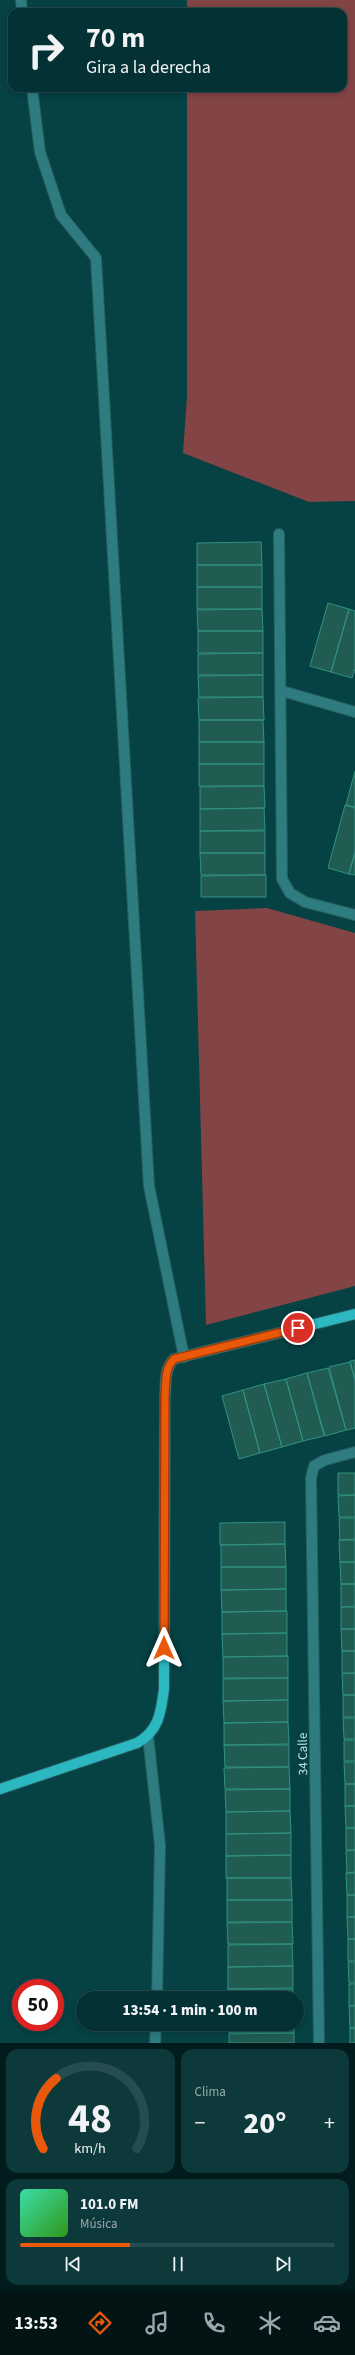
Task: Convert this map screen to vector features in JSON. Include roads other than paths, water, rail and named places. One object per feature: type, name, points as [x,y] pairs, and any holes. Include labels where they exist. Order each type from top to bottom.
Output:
[{"type":"main road","points":[[0,1789],[137,1743],[148,1736],[159,1718],[164,1689],[167,1370],[174,1359],[355,1314]]},
{"type":"street","points":[[32,92],[40,152],[62,215],[96,258],[149,1186],[184,1357]]},
{"type":"street","points":[[278,534],[282,690],[282,879],[290,893],[305,902],[355,915]]},
{"type":"street","points":[[282,690],[355,712]]},
{"type":"street","name":"34 Calle","points":[[319,2043],[311,1478],[314,1466],[325,1460],[355,1452]]},
{"type":"street","points":[[148,1736],[160,1845],[157,1991]]},
{"type":"street","points":[[156,2031],[156,2043]]}]
